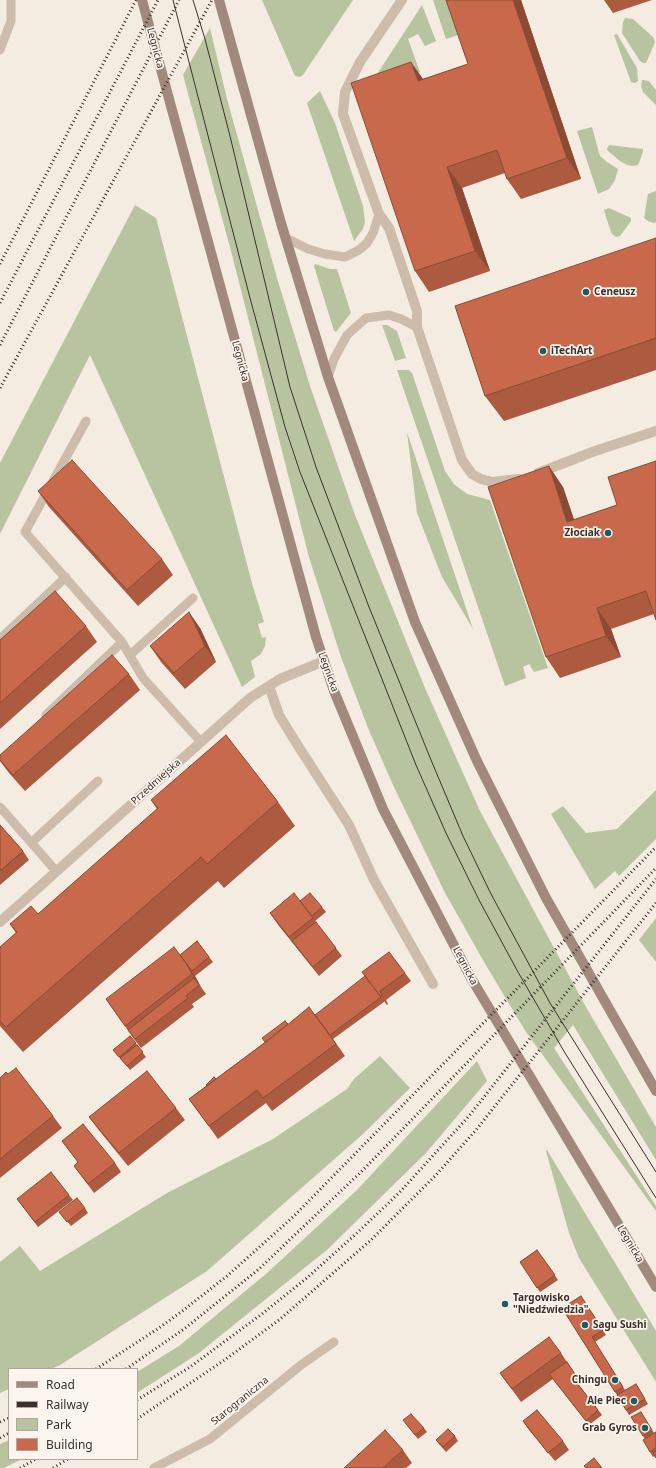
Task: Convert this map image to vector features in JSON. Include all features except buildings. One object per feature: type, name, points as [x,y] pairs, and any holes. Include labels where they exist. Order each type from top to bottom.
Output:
[{"type":"main road","name":"Legnicka","points":[[142,0],[316,637],[334,691],[383,810],[471,978],[656,1287]]},
{"type":"main road","points":[[219,0],[281,223],[328,377],[414,622],[477,761],[546,898],[656,1091]]},
{"type":"street","points":[[402,0],[360,62],[345,92],[343,114],[378,214],[389,228],[417,311],[417,327],[462,460],[472,474],[481,479],[492,482],[521,479],[595,451],[656,431]]},
{"type":"street","name":"Przedmiejska","points":[[0,922],[250,698],[280,678],[324,661]]},
{"type":"street","points":[[268,686],[280,715],[349,825],[374,880],[433,984]]},
{"type":"lane","points":[[0,50],[11,21],[11,0]]},
{"type":"lane","points":[[286,238],[308,249],[325,254],[345,257],[359,250],[367,243],[374,232],[378,214]]},
{"type":"lane","points":[[328,377],[334,359],[347,335],[366,318],[388,315],[401,319],[417,327]]},
{"type":"lane","points":[[86,421],[25,532],[122,642],[144,678],[201,742]]},
{"type":"lane","points":[[0,639],[66,577]]},
{"type":"lane","points":[[130,655],[192,598]]},
{"type":"lane","points":[[39,721],[122,642]]},
{"type":"lane","points":[[32,842],[98,781]]},
{"type":"lane","points":[[0,807],[56,871]]},
{"type":"lane","name":"Starograniczna","points":[[154,1468],[210,1439],[301,1365],[334,1342]]},
{"type":"green space","points":[[262,0],[353,0],[303,75],[300,77],[295,76]]},
{"type":"green space","points":[[433,0],[458,0],[465,33],[446,39]]},
{"type":"green space","points":[[422,5],[436,41],[425,46],[418,34],[408,39],[420,72],[371,89],[370,85]]},
{"type":"green space","points":[[625,18],[633,19],[653,37],[655,42],[646,63],[640,61],[622,33]]},
{"type":"green space","points":[[210,28],[227,99],[277,278],[310,386],[355,515],[425,688],[480,811],[586,1007],[656,1127],[656,1160],[573,1025],[554,1048],[656,1206],[656,1211],[526,1032],[487,967],[445,893],[393,785],[368,728],[341,657],[309,557],[231,251],[183,75]]},
{"type":"green space","points":[[617,34],[637,68],[638,81],[635,83],[631,82],[614,35]]},
{"type":"green space","points":[[642,80],[649,81],[656,90],[656,105],[643,92],[641,86]]},
{"type":"green space","points":[[320,91],[335,123],[363,206],[365,222],[363,229],[354,241],[307,103]]},
{"type":"green space","points":[[592,127],[600,156],[618,169],[615,180],[609,189],[598,194],[577,131]]},
{"type":"green space","points":[[609,145],[643,149],[638,165],[627,165],[620,161],[608,151],[607,149]]},
{"type":"green space","points":[[656,191],[656,222],[654,223],[644,218],[648,194]]},
{"type":"green space","points":[[135,205],[156,218],[253,587],[264,622],[258,624],[262,638],[266,637],[265,646],[261,654],[251,661],[255,677],[242,687],[90,355],[0,534],[0,463]]},
{"type":"green space","points":[[609,208],[631,218],[631,221],[620,236],[616,237],[612,234],[604,210]]},
{"type":"green space","points":[[315,264],[330,269],[337,269],[351,313],[336,332],[334,331],[314,266]]},
{"type":"green space","points":[[382,325],[387,325],[397,331],[406,358],[395,361]]},
{"type":"green space","points":[[397,370],[409,370],[412,373],[445,471],[454,484],[467,494],[490,500],[548,668],[534,672],[529,664],[523,667],[526,678],[505,686]]},
{"type":"green space","points":[[407,432],[473,629],[442,577],[417,513]]},
{"type":"green space","points":[[656,790],[656,839],[619,876],[615,871],[595,889],[551,814],[563,806],[586,833],[617,829]]},
{"type":"green space","points":[[656,918],[656,962],[639,940]]},
{"type":"green space","points":[[380,1056],[410,1088],[363,1134],[207,1271],[60,1365],[53,1368],[8,1368],[8,1389],[0,1393],[0,1262],[20,1246],[40,1271],[167,1193],[273,1139],[347,1089],[354,1079]]},
{"type":"green space","points":[[477,1061],[487,1081],[426,1153],[328,1249],[199,1353],[138,1392],[138,1371],[179,1346],[267,1273],[357,1190]]},
{"type":"green space","points":[[547,1150],[656,1331],[656,1382],[579,1258],[569,1233],[546,1151]]},
{"type":"green space","points":[[8,1440],[8,1460],[20,1460],[4,1468],[0,1468],[0,1444]]},
{"type":"tram line","points":[[173,0],[285,427],[300,472],[416,765],[446,833],[479,900],[518,972],[565,1053],[656,1198]]},
{"type":"tram line","points":[[193,0],[205,39],[230,136],[290,387],[316,467],[369,607],[463,836],[491,894],[550,1003],[656,1172]]},
{"type":"railway","points":[[0,264],[136,0]]},
{"type":"railway","points":[[0,303],[158,0]]},
{"type":"railway","points":[[0,345],[179,0]]},
{"type":"railway","points":[[0,388],[212,0]]},
{"type":"railway","points":[[98,1368],[181,1312],[227,1276],[293,1217],[656,847]]},
{"type":"railway","points":[[127,1368],[184,1329],[259,1269],[361,1172],[656,868]]},
{"type":"railway","points":[[138,1399],[190,1367],[262,1314],[308,1277],[399,1193],[469,1116],[656,879]]},
{"type":"railway","points":[[138,1418],[226,1359],[279,1320],[371,1240],[436,1175],[476,1130],[656,903]]},
{"type":"railway","points":[[0,1422],[8,1418]]},
{"type":"railway","points":[[0,1438],[8,1434]]},
{"type":"railway","points":[[20,1468],[34,1460]]},
{"type":"railway","points":[[53,1468],[66,1460]]},
{"type":"place","name":"Ceneusz","points":[[586,292]]},
{"type":"place","name":"iTechArt","points":[[543,351]]},
{"type":"place","name":"Złociak","points":[[608,533]]},
{"type":"place","name":"Targowisko \"Niedźwiedzia\"","points":[[505,1304]]},
{"type":"place","name":"Sagu Sushi","points":[[585,1325]]},
{"type":"place","name":"Chingu","points":[[615,1380]]},
{"type":"place","name":"Ale Piec","points":[[634,1401]]},
{"type":"place","name":"Grab Gyros","points":[[645,1428]]}]
